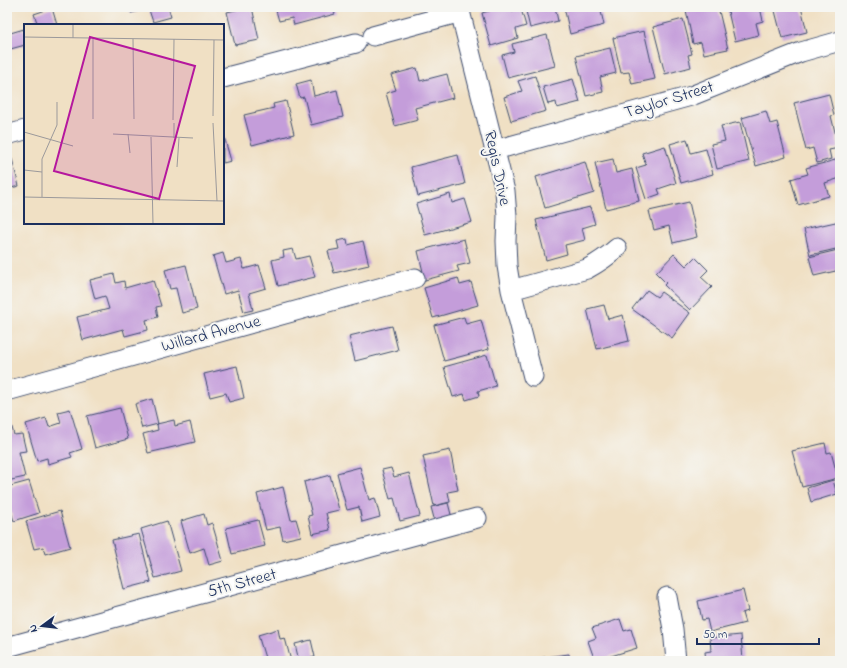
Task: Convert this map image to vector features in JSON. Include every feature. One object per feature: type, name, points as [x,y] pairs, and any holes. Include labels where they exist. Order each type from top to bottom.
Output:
[{"type":"street","points":[[373,36],[460,10]]},
{"type":"street","name":"Regis Drive","points":[[460,10],[505,191],[507,216],[507,266],[511,290],[533,377]]},
{"type":"street","name":"Taylor Street","points":[[495,150],[691,96],[801,52],[840,41]]},
{"type":"street","points":[[224,78],[356,43]]},
{"type":"street","points":[[7,135],[24,130]]},
{"type":"street","points":[[511,290],[587,269],[607,257],[617,248]]},
{"type":"street","name":"Willard Avenue","points":[[7,391],[415,278]]},
{"type":"street","name":"5th Street","points":[[7,647],[477,518]]},
{"type":"street","points":[[667,597],[673,629],[676,661]]},
{"type":"building","points":[[129,7],[144,7],[144,10],[131,13]]},
{"type":"building","points":[[148,7],[168,7],[171,17],[153,22]]},
{"type":"building","points":[[252,7],[259,40],[235,45],[227,12]]},
{"type":"building","points":[[275,7],[333,7],[335,14],[294,25],[292,18],[279,21]]},
{"type":"building","points":[[502,7],[511,7],[512,11],[521,9],[526,26],[516,29],[518,38],[491,46],[482,13]]},
{"type":"building","points":[[525,7],[555,7],[558,21],[530,28]]},
{"type":"building","points":[[564,7],[600,7],[604,25],[570,34]]},
{"type":"building","points":[[700,7],[718,7],[728,49],[704,54],[701,42],[693,44],[686,10]]},
{"type":"building","points":[[727,7],[760,7],[763,21],[756,23],[759,35],[735,41]]},
{"type":"building","points":[[774,7],[801,7],[807,32],[782,38]]},
{"type":"building","points":[[52,8],[57,24],[38,24],[34,14]]},
{"type":"building","points":[[683,19],[692,54],[688,55],[691,67],[665,74],[653,27]]},
{"type":"building","points":[[24,29],[24,45],[7,50],[7,34]]},
{"type":"building","points":[[644,31],[655,79],[632,84],[629,72],[621,73],[613,38]]},
{"type":"building","points":[[547,35],[555,66],[508,78],[502,55],[514,52],[512,44]]},
{"type":"building","points":[[610,48],[616,73],[600,77],[603,92],[586,96],[576,56]]},
{"type":"building","points":[[417,68],[420,81],[447,74],[453,98],[415,108],[418,120],[395,126],[386,93],[396,90],[391,75]]},
{"type":"building","points":[[535,76],[546,111],[511,121],[504,97],[522,91],[518,81]]},
{"type":"building","points":[[573,79],[580,102],[557,108],[556,102],[548,104],[543,87]]},
{"type":"building","points":[[311,80],[314,96],[337,90],[343,117],[311,125],[304,97],[300,98],[296,84]]},
{"type":"building","points":[[829,94],[834,115],[831,116],[839,148],[829,150],[831,159],[817,163],[813,148],[806,150],[794,103]]},
{"type":"building","points":[[286,101],[294,134],[252,145],[244,115],[274,108],[273,104]]},
{"type":"building","points":[[766,111],[770,124],[777,122],[786,157],[756,166],[742,118]]},
{"type":"building","points":[[740,122],[749,161],[717,169],[711,144],[725,141],[721,126]]},
{"type":"building","points":[[224,136],[231,161],[224,163]]},
{"type":"building","points":[[687,139],[691,153],[706,149],[713,174],[681,183],[670,144]]},
{"type":"building","points":[[665,146],[676,183],[658,189],[660,194],[646,199],[636,168],[646,165],[642,153]]},
{"type":"building","points":[[458,155],[465,184],[418,196],[411,167]]},
{"type":"building","points":[[12,159],[19,186],[7,189],[7,160]]},
{"type":"building","points":[[613,159],[616,173],[632,169],[639,201],[606,209],[595,163]]},
{"type":"building","points":[[839,159],[840,178],[825,183],[829,196],[798,205],[791,179],[808,174],[806,168]]},
{"type":"building","points":[[585,162],[594,193],[545,208],[536,177]]},
{"type":"building","points":[[450,194],[452,203],[465,199],[472,222],[425,235],[416,204]]},
{"type":"building","points":[[689,202],[697,237],[673,243],[669,226],[654,230],[649,211]]},
{"type":"building","points":[[590,207],[595,224],[582,228],[585,240],[565,245],[567,254],[546,260],[536,220]]},
{"type":"building","points":[[840,221],[840,248],[810,255],[804,229]]},
{"type":"building","points":[[347,239],[348,245],[363,241],[369,265],[334,273],[328,251],[339,249],[337,241]]},
{"type":"building","points":[[464,239],[470,263],[457,266],[459,271],[425,280],[418,251]]},
{"type":"building","points":[[293,249],[296,259],[309,256],[315,277],[278,286],[272,260],[284,257],[283,251]]},
{"type":"building","points":[[838,250],[840,270],[814,276],[809,257]]},
{"type":"building","points":[[223,253],[226,263],[241,259],[244,269],[259,265],[266,288],[249,293],[253,310],[244,312],[238,290],[224,294],[213,256]]},
{"type":"building","points":[[674,254],[686,266],[695,257],[708,270],[701,277],[712,287],[690,310],[664,285],[666,283],[656,273]]},
{"type":"building","points":[[186,265],[197,309],[182,313],[176,288],[170,289],[165,270]]},
{"type":"building","points":[[114,274],[116,283],[124,281],[125,288],[153,280],[161,306],[156,307],[158,317],[146,320],[148,330],[125,336],[123,329],[83,340],[77,317],[109,309],[105,296],[95,299],[90,280]]},
{"type":"building","points":[[458,278],[460,285],[471,282],[478,305],[433,318],[424,288]]},
{"type":"building","points":[[647,290],[657,297],[661,292],[690,313],[672,338],[632,309]]},
{"type":"building","points":[[604,305],[608,319],[623,315],[629,341],[597,349],[587,309]]},
{"type":"building","points":[[464,317],[466,324],[481,320],[489,349],[444,361],[434,325]]},
{"type":"building","points":[[392,326],[398,350],[355,361],[349,336]]},
{"type":"building","points":[[487,355],[496,386],[478,391],[479,396],[466,400],[464,394],[453,397],[444,367]]},
{"type":"building","points":[[237,366],[244,398],[229,402],[226,393],[210,397],[204,374]]},
{"type":"building","points":[[152,399],[158,424],[142,428],[135,404]]},
{"type":"building","points":[[120,408],[128,439],[95,448],[87,416]]},
{"type":"building","points":[[70,409],[82,449],[70,453],[72,457],[48,464],[47,458],[37,461],[26,424],[46,418],[49,427],[61,423],[58,412]]},
{"type":"building","points":[[10,420],[14,435],[22,434],[26,451],[19,452],[25,477],[7,481],[7,421]]},
{"type":"building","points":[[174,420],[175,426],[190,422],[195,442],[148,453],[143,434],[158,430],[157,424]]},
{"type":"building","points":[[825,443],[827,453],[831,452],[838,478],[802,487],[792,451]]},
{"type":"building","points":[[450,450],[458,490],[448,492],[450,502],[434,506],[423,456]]},
{"type":"building","points":[[360,467],[369,500],[375,498],[380,517],[362,522],[359,507],[347,510],[337,473]]},
{"type":"building","points":[[391,468],[394,477],[409,473],[420,516],[400,521],[394,498],[390,499],[382,470]]},
{"type":"building","points":[[330,475],[339,510],[326,513],[330,530],[312,534],[308,516],[312,515],[304,482]]},
{"type":"building","points":[[833,480],[837,494],[811,502],[807,488]]},
{"type":"building","points":[[29,481],[39,513],[14,521],[7,500],[7,487]]},
{"type":"building","points":[[283,487],[291,520],[296,519],[301,536],[283,540],[280,527],[266,530],[257,494]]},
{"type":"building","points":[[448,503],[453,522],[436,526],[431,507]]},
{"type":"building","points":[[60,511],[70,547],[45,554],[43,547],[34,549],[26,521]]},
{"type":"building","points":[[204,514],[207,525],[212,523],[223,561],[209,565],[204,548],[190,553],[181,521]]},
{"type":"building","points":[[258,520],[265,546],[232,554],[226,528]]},
{"type":"building","points":[[167,521],[181,571],[155,578],[141,529]]},
{"type":"building","points":[[139,534],[151,582],[124,589],[112,540]]},
{"type":"building","points":[[743,590],[748,611],[742,613],[745,623],[710,632],[707,619],[702,620],[698,601]]},
{"type":"building","points":[[620,619],[624,631],[631,629],[637,648],[595,661],[588,641],[596,638],[592,628]]},
{"type":"building","points":[[278,629],[280,639],[285,638],[291,661],[259,661],[259,659],[265,658],[258,635]]},
{"type":"building","points":[[741,635],[743,661],[706,661],[705,652],[711,651],[710,638]]},
{"type":"building","points":[[311,640],[315,657],[299,661],[295,644]]},
{"type":"building","points":[[569,654],[570,661],[538,661],[538,658]]}]
